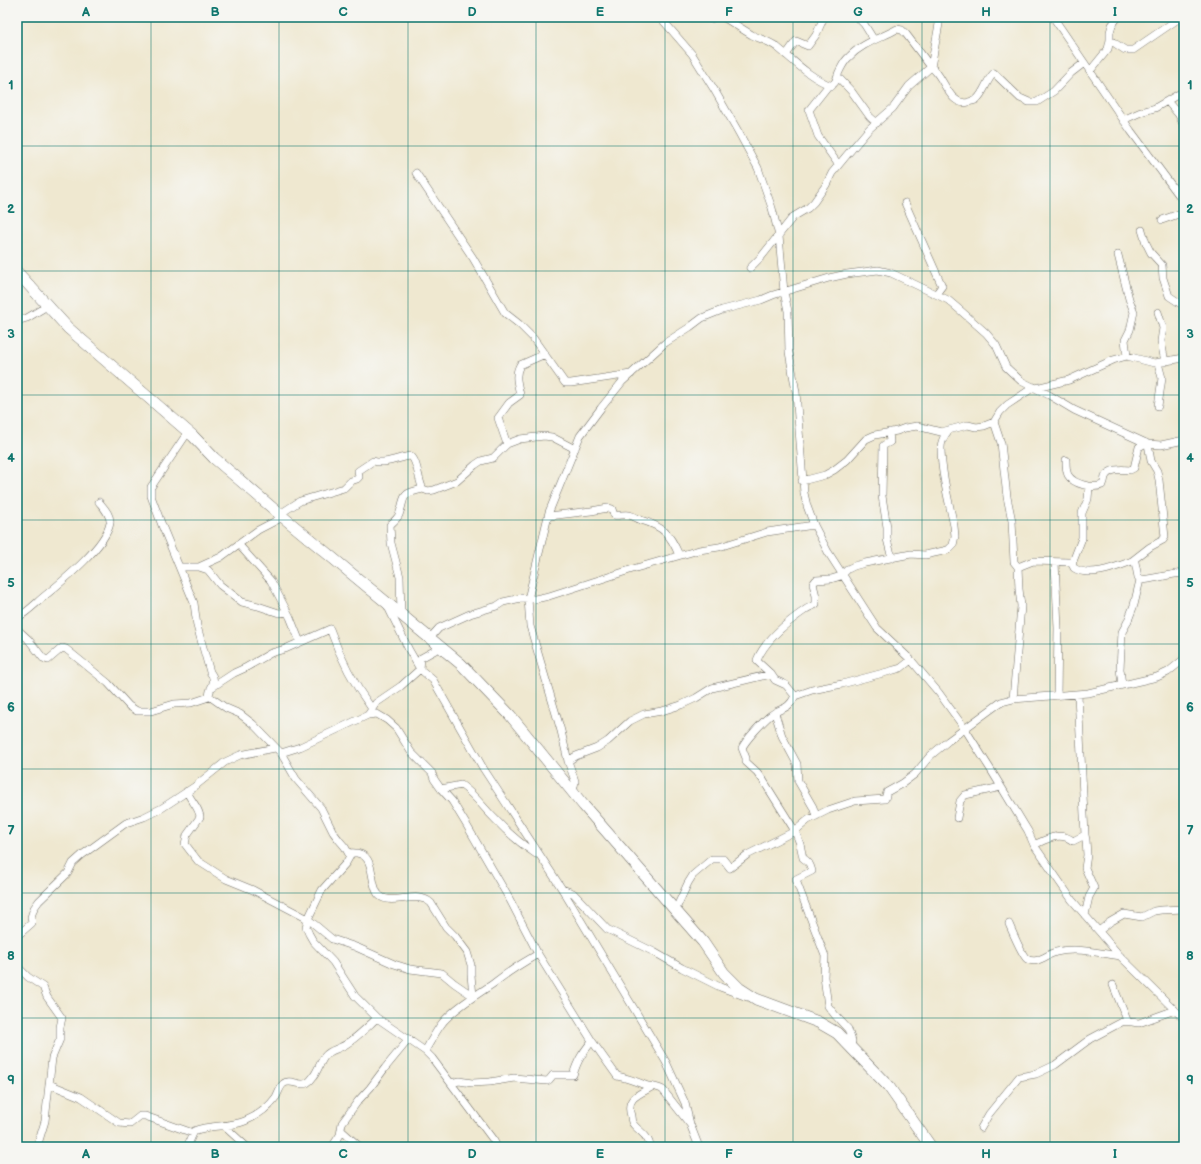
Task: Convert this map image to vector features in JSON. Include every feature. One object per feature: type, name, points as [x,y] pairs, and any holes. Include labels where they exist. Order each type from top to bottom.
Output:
[{"type":"street","points":[[660,17],[692,54],[740,133],[762,179],[772,208],[779,236],[784,292],[788,311],[789,352],[796,392],[802,481],[807,506],[814,525],[828,552],[843,573],[877,628],[910,660],[939,693],[965,729],[1028,831],[1034,844],[1072,900],[1120,956],[1184,1019]]},
{"type":"street","points":[[708,17],[711,19],[715,17]]},
{"type":"street","points":[[723,17],[748,33],[765,39],[817,79],[832,86]]},
{"type":"street","points":[[786,55],[796,41],[808,46],[816,35],[824,17]]},
{"type":"street","points":[[857,17],[864,24],[874,40]]},
{"type":"street","points":[[750,268],[779,236],[793,217],[808,208],[814,202],[838,164],[869,129],[893,108],[909,86],[931,67],[939,24],[938,17]]},
{"type":"street","points":[[1053,17],[1123,120],[1184,202]]},
{"type":"street","points":[[1090,71],[1108,49],[1112,25],[1118,17]]},
{"type":"street","points":[[1110,40],[1124,50],[1133,50],[1181,17]]},
{"type":"street","points":[[838,164],[818,136],[809,110],[828,86],[832,86],[835,83],[839,72],[848,57],[860,47],[897,29],[902,30],[906,34],[931,67],[935,70],[952,96],[960,103],[964,104],[977,99],[994,73],[1020,98],[1029,102],[1037,102],[1054,92],[1071,73],[1084,63]]},
{"type":"street","points":[[838,77],[852,92],[870,117],[877,123]]},
{"type":"street","points":[[1123,120],[1155,108],[1184,91]]},
{"type":"street","points":[[1167,101],[1179,115],[1184,126]]},
{"type":"street","points":[[416,173],[473,258],[505,313],[533,338],[565,382],[571,383],[631,374]]},
{"type":"street","points":[[905,203],[942,286],[936,294]]},
{"type":"street","points":[[1162,220],[1184,212]]},
{"type":"street","points":[[1142,230],[1151,253],[1162,265],[1163,278],[1169,296],[1184,306]]},
{"type":"street","points":[[1118,255],[1129,299],[1134,312],[1130,330],[1125,340],[1127,356]]},
{"type":"street","points":[[573,792],[575,781],[530,626],[528,599],[532,578],[549,516],[580,436],[622,382],[665,343],[702,318],[722,310],[762,300],[784,292],[841,276],[878,270],[891,273],[936,294],[952,304],[986,333],[996,345],[1006,367],[1021,381],[1074,410],[1147,443],[1161,445],[1184,440]]},
{"type":"street","points":[[17,272],[68,328],[188,432],[214,458],[461,664],[491,694],[573,792],[703,942],[724,973],[739,988],[756,999]]},
{"type":"street","points":[[17,321],[27,318],[47,306]]},
{"type":"street","points":[[1158,312],[1163,328],[1160,341],[1162,378],[1158,406]]},
{"type":"street","points":[[507,444],[498,418],[509,403],[520,395],[516,381],[518,369],[520,365],[545,354]]},
{"type":"street","points":[[802,481],[826,475],[834,470],[847,460],[866,439],[875,435],[917,426],[941,432],[968,425],[976,427],[984,426],[994,422],[1000,412],[1007,405],[1035,388],[1070,380],[1113,360],[1127,356],[1154,363],[1184,358]]},
{"type":"street","points":[[994,422],[1001,443],[1007,497],[1012,521],[1014,562],[1018,567],[1018,589],[1021,606],[1013,700]]},
{"type":"street","points":[[795,696],[786,685],[775,680],[757,660],[760,652],[785,624],[816,604],[813,584],[816,580],[831,579],[841,576],[854,566],[912,554],[925,555],[948,550],[953,545],[955,536],[954,526],[941,447],[943,439],[948,431]]},
{"type":"street","points":[[188,432],[151,487],[151,496],[194,603],[197,626],[214,681],[208,694],[209,697]]},
{"type":"street","points":[[889,432],[890,442],[883,446],[882,496],[887,527],[887,539],[893,558]]},
{"type":"street","points":[[401,614],[402,603],[399,587],[400,577],[391,543],[390,525],[398,516],[402,499],[406,495],[423,489],[428,491],[434,490],[457,481],[481,461],[493,458],[507,444],[520,439],[544,436],[552,437],[575,449]]},
{"type":"street","points":[[1066,460],[1067,474],[1077,483],[1089,486],[1101,485],[1104,483],[1106,475],[1110,471],[1130,470],[1134,468],[1139,447],[1147,443]]},
{"type":"street","points":[[1018,567],[1033,561],[1068,562],[1078,570],[1109,570],[1132,561],[1150,547],[1164,540],[1165,537],[1159,480],[1157,471],[1151,461],[1147,443]]},
{"type":"street","points":[[199,567],[221,557],[300,501],[344,488],[351,481],[358,479],[358,471],[373,461],[395,460],[411,456],[415,459],[423,489]]},
{"type":"street","points":[[1072,564],[1082,538],[1082,513],[1088,499],[1089,486]]},
{"type":"street","points":[[17,618],[29,611],[72,573],[103,539],[110,522],[106,510],[99,502]]},
{"type":"street","points":[[549,516],[591,512],[608,508],[612,510],[614,514],[619,516],[634,516],[660,528],[670,537],[679,555]]},
{"type":"street","points":[[430,638],[439,628],[458,619],[497,606],[503,602],[521,598],[535,599],[549,596],[598,579],[679,555],[719,547],[767,532],[814,525]]},
{"type":"street","points":[[238,545],[271,581],[300,642]]},
{"type":"street","points":[[1122,684],[1120,669],[1122,632],[1134,605],[1140,580],[1135,562],[1132,561]]},
{"type":"street","points":[[1055,562],[1058,628],[1056,696]]},
{"type":"street","points":[[180,567],[199,567],[208,570],[220,585],[242,602],[279,613],[287,612]]},
{"type":"street","points":[[1140,580],[1184,573]]},
{"type":"street","points":[[384,600],[420,669],[433,680],[487,774],[539,856],[562,889],[666,1062],[685,1103],[690,1124],[699,1147]]},
{"type":"street","points":[[17,629],[28,639],[43,658],[48,660],[62,648],[66,649],[108,683],[129,706],[137,711],[151,710],[174,704],[191,703],[209,697],[253,724],[278,751],[296,780],[321,808],[333,832],[350,856],[346,863],[322,890],[308,919],[306,926],[313,941],[333,962],[355,996],[377,1018],[425,1051],[451,1083],[497,1147]]},
{"type":"street","points":[[211,688],[234,673],[271,653],[285,649],[330,629],[341,658],[370,712],[387,720],[396,728],[411,752],[432,773],[441,789],[452,801],[510,900],[538,954],[592,1041],[617,1076],[633,1079],[652,1087]]},
{"type":"street","points":[[17,936],[30,926],[32,923],[31,917],[34,908],[39,901],[68,873],[73,863],[82,854],[126,823],[144,817],[187,792],[225,762],[240,756],[300,747],[370,712],[376,703],[401,686],[420,669],[421,658],[441,647]]},
{"type":"street","points":[[675,911],[693,875],[712,859],[723,858],[730,868],[747,856],[795,831],[808,820],[828,810],[845,806],[848,803],[855,801],[885,799],[887,792],[915,774],[930,756],[1001,702],[1078,695],[1157,677],[1168,672],[1184,659]]},
{"type":"street","points":[[851,1047],[852,1041],[848,1029],[828,1006],[824,977],[825,956],[796,879],[812,871],[809,861],[803,858],[795,831],[767,786],[757,772],[746,762],[742,748],[755,731],[771,715],[791,704],[795,696],[808,691],[842,684],[901,668],[910,660]]},
{"type":"street","points":[[568,761],[576,756],[597,748],[608,741],[630,722],[644,714],[662,711],[681,705],[712,688],[771,674]]},
{"type":"street","points":[[1078,695],[1087,855],[1085,868],[1090,876],[1094,888],[1089,897],[1085,915]]},
{"type":"street","points":[[775,713],[782,736],[797,764],[798,781],[813,807],[816,816]]},
{"type":"street","points":[[441,789],[460,785],[468,790],[510,834],[522,845],[539,856]]},
{"type":"street","points":[[957,818],[960,801],[965,794],[1001,787]]},
{"type":"street","points":[[187,792],[199,812],[200,817],[187,834],[185,844],[198,861],[226,879],[253,890],[308,919],[332,939],[410,969],[442,973],[474,996]]},
{"type":"street","points":[[1034,844],[1062,835],[1073,841],[1085,835]]},
{"type":"street","points":[[349,853],[355,853],[366,859],[371,867],[378,894],[385,898],[421,897],[431,903],[446,927],[456,936],[467,952],[471,965],[474,996]]},
{"type":"street","points":[[562,889],[573,893],[607,929],[720,987],[818,1022],[836,1033],[889,1087],[931,1147]]},
{"type":"street","points":[[1099,931],[1110,922],[1124,914],[1142,917],[1154,911],[1184,909]]},
{"type":"street","points":[[1008,924],[1026,958],[1032,961],[1038,960],[1053,953],[1074,950],[1120,956]]},
{"type":"street","points":[[425,1051],[433,1036],[444,1021],[474,996],[509,971],[538,954]]},
{"type":"street","points":[[17,966],[43,987],[47,997],[62,1018],[60,1039],[52,1058],[45,1121],[38,1147]]},
{"type":"street","points":[[1113,985],[1127,1020],[1134,1023],[1139,1023],[1175,1010]]},
{"type":"street","points":[[187,1147],[194,1130],[202,1127],[224,1126],[243,1122],[257,1115],[275,1098],[283,1084],[287,1082],[301,1085],[306,1084],[313,1077],[326,1055],[333,1049],[342,1047],[377,1018]]},
{"type":"street","points":[[981,1128],[1019,1076],[1036,1074],[1055,1065],[1090,1039],[1127,1020]]},
{"type":"street","points":[[332,1147],[342,1131],[342,1123],[388,1063],[409,1039]]},
{"type":"street","points":[[451,1083],[459,1081],[472,1083],[490,1082],[514,1078],[549,1080],[553,1075],[573,1075],[580,1056],[592,1041]]},
{"type":"street","points":[[49,1084],[81,1097],[119,1123],[130,1124],[140,1116],[145,1116],[193,1133]]},
{"type":"street","points":[[650,1147],[650,1143],[641,1130],[633,1124],[629,1111],[629,1104],[632,1098],[652,1087],[657,1086],[663,1090],[690,1124]]},
{"type":"street","points":[[224,1126],[247,1147]]},
{"type":"street","points":[[342,1131],[360,1147]]}]
